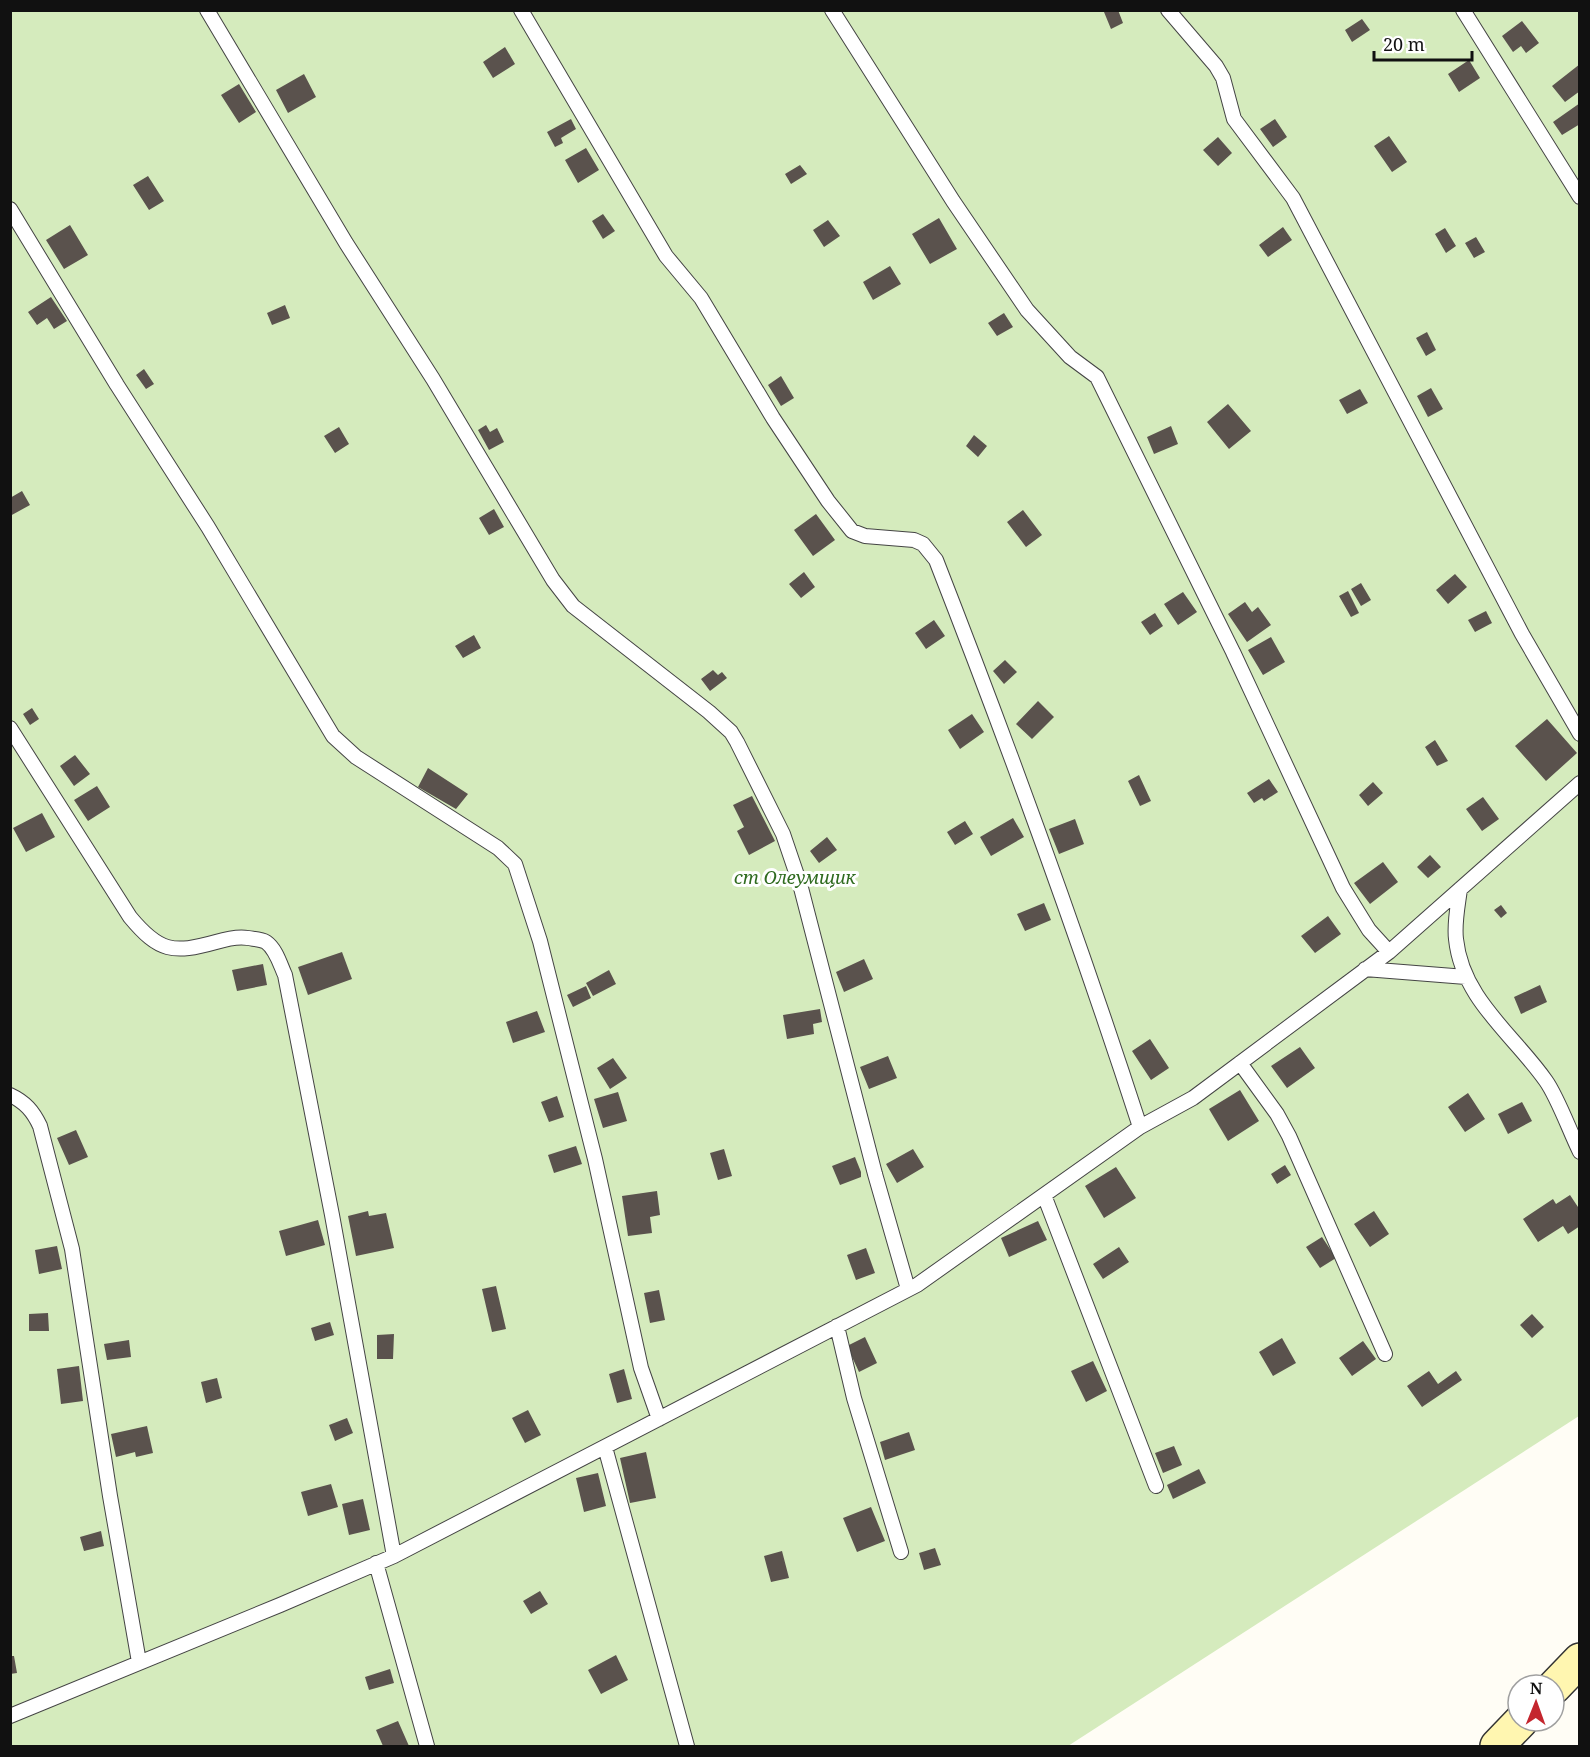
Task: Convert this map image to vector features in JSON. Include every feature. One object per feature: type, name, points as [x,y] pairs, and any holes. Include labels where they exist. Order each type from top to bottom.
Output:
[{"type":"main road","points":[[1566,1675],[1580,1660]]},
{"type":"main road","points":[[1497,1746],[1509,1733]]},
{"type":"lane","points":[[207,10],[346,243],[433,380],[553,580],[573,606],[709,712],[723,724],[737,742],[783,834],[800,884],[875,1174],[908,1289]]},
{"type":"lane","points":[[521,10],[666,256],[701,298],[773,418],[828,501],[852,531],[858,534],[914,540],[923,544],[936,560],[1002,731],[1108,1028],[1140,1127]]},
{"type":"lane","points":[[832,10],[953,201],[1012,288],[1070,357],[1097,377],[1233,652],[1343,888],[1369,930],[1389,952]]},
{"type":"lane","points":[[1168,10],[1216,66],[1223,78],[1234,119],[1293,198],[1521,634],[1580,734]]},
{"type":"lane","points":[[1463,10],[1580,196]]},
{"type":"lane","points":[[10,209],[117,385],[208,527],[333,736],[356,757],[498,848],[515,864],[540,941],[595,1159],[645,1381],[659,1419]]},
{"type":"lane","points":[[10,728],[130,917],[145,935],[158,944],[173,949],[187,949],[244,937],[266,943],[276,954],[285,975],[330,1203],[394,1556]]},
{"type":"lane","points":[[10,1716],[394,1556],[908,1289],[939,1270],[1140,1127],[1193,1098],[1389,952],[1580,783]]},
{"type":"lane","points":[[1460,889],[1455,937],[1466,977],[1479,999],[1547,1082],[1580,1152]]},
{"type":"lane","points":[[1365,969],[1466,977]]},
{"type":"lane","points":[[1240,1063],[1289,1136],[1385,1354]]},
{"type":"lane","points":[[10,1095],[27,1105],[40,1126],[72,1249],[108,1484],[139,1662]]},
{"type":"lane","points":[[1044,1195],[1156,1486]]},
{"type":"lane","points":[[837,1326],[854,1398],[901,1552]]},
{"type":"lane","points":[[605,1447],[687,1746]]},
{"type":"lane","points":[[376,1563],[427,1746]]},
{"type":"green space","name":"ст Олеумщик","points":[[11,11],[1579,11],[1579,1416],[1068,1746],[11,1746]]},
{"type":"building","points":[[1118,10],[1123,23],[1111,29],[1104,12]]},
{"type":"building","points":[[1362,19],[1370,30],[1352,42],[1345,30]]},
{"type":"building","points":[[1522,21],[1539,43],[1526,53],[1521,46],[1513,52],[1502,36]]},
{"type":"building","points":[[505,47],[515,64],[493,78],[483,62]]},
{"type":"building","points":[[1469,60],[1480,78],[1459,92],[1448,74]]},
{"type":"building","points":[[1580,64],[1580,91],[1565,102],[1552,86]]},
{"type":"building","points":[[304,74],[316,97],[288,113],[276,90]]},
{"type":"building","points":[[239,84],[256,112],[239,123],[221,95]]},
{"type":"building","points":[[1580,103],[1580,124],[1562,135],[1553,122]]},
{"type":"building","points":[[571,119],[576,129],[561,138],[563,143],[555,147],[547,132]]},
{"type":"building","points":[[1275,119],[1287,137],[1273,147],[1260,129]]},
{"type":"building","points":[[1389,136],[1407,162],[1392,172],[1374,146]]},
{"type":"building","points":[[1218,137],[1232,153],[1218,166],[1203,150]]},
{"type":"building","points":[[586,148],[599,170],[578,183],[565,160]]},
{"type":"building","points":[[800,165],[807,174],[791,184],[785,174]]},
{"type":"building","points":[[148,176],[164,201],[149,210],[133,185]]},
{"type":"building","points":[[603,214],[615,231],[603,239],[592,221]]},
{"type":"building","points":[[939,218],[957,249],[930,264],[912,234]]},
{"type":"building","points":[[828,220],[840,236],[824,247],[813,230]]},
{"type":"building","points":[[70,225],[88,255],[64,269],[46,240]]},
{"type":"building","points":[[1283,227],[1292,240],[1268,257],[1259,245]]},
{"type":"building","points":[[1445,228],[1456,246],[1446,253],[1435,234]]},
{"type":"building","points":[[1476,237],[1485,252],[1474,258],[1465,243]]},
{"type":"building","points":[[890,266],[901,284],[873,300],[863,282]]},
{"type":"building","points":[[51,297],[67,321],[54,329],[47,318],[37,325],[28,312]]},
{"type":"building","points":[[285,305],[290,318],[272,325],[267,313]]},
{"type":"building","points":[[1004,313],[1013,327],[997,336],[988,323]]},
{"type":"building","points":[[1427,332],[1436,350],[1426,356],[1416,338]]},
{"type":"building","points":[[144,369],[154,384],[146,389],[136,375]]},
{"type":"building","points":[[781,376],[794,398],[781,406],[768,385]]},
{"type":"building","points":[[1431,388],[1443,409],[1428,417],[1417,396]]},
{"type":"building","points":[[1360,389],[1368,403],[1347,414],[1339,400]]},
{"type":"building","points":[[1228,404],[1251,431],[1229,449],[1207,422]]},
{"type":"building","points":[[486,425],[490,432],[497,428],[504,442],[489,450],[478,430]]},
{"type":"building","points":[[1171,426],[1178,444],[1154,454],[1147,437]]},
{"type":"building","points":[[339,427],[349,444],[335,453],[324,436]]},
{"type":"building","points":[[974,435],[987,446],[978,457],[966,446]]},
{"type":"building","points":[[22,491],[30,505],[10,516],[10,498]]},
{"type":"building","points":[[494,509],[504,527],[489,535],[479,518]]},
{"type":"building","points":[[1023,510],[1042,535],[1026,547],[1007,522]]},
{"type":"building","points":[[816,514],[835,540],[813,556],[794,530]]},
{"type":"building","points":[[804,572],[815,587],[801,598],[789,584]]},
{"type":"building","points":[[1455,574],[1467,587],[1448,604],[1436,590]]},
{"type":"building","points":[[1361,583],[1371,600],[1361,606],[1351,589]]},
{"type":"building","points":[[1348,591],[1359,613],[1351,617],[1339,596]]},
{"type":"building","points":[[1183,592],[1197,612],[1178,625],[1164,604]]},
{"type":"building","points":[[1245,602],[1252,612],[1258,607],[1271,625],[1247,642],[1228,614]]},
{"type":"building","points":[[1486,611],[1492,623],[1475,632],[1468,620]]},
{"type":"building","points":[[1155,613],[1163,626],[1150,635],[1141,622]]},
{"type":"building","points":[[934,620],[945,636],[926,649],[915,633]]},
{"type":"building","points":[[474,635],[481,648],[463,658],[455,646]]},
{"type":"building","points":[[1271,637],[1285,662],[1263,675],[1248,650]]},
{"type":"building","points":[[1005,660],[1017,672],[1004,684],[993,671]]},
{"type":"building","points":[[713,670],[718,675],[722,672],[727,678],[710,691],[701,679]]},
{"type":"building","points":[[1038,701],[1054,717],[1032,739],[1016,724]]},
{"type":"building","points":[[32,708],[39,719],[30,725],[23,714]]},
{"type":"building","points":[[972,714],[984,732],[960,749],[948,730]]},
{"type":"building","points":[[1547,719],[1577,753],[1546,781],[1515,746]]},
{"type":"building","points":[[1435,740],[1448,761],[1437,766],[1425,747]]},
{"type":"building","points":[[75,755],[90,774],[74,786],[60,766]]},
{"type":"building","points":[[428,768],[468,794],[456,809],[418,787]]},
{"type":"building","points":[[1139,775],[1151,801],[1140,806],[1128,781]]},
{"type":"building","points":[[1269,779],[1278,792],[1264,801],[1262,798],[1254,803],[1247,793]]},
{"type":"building","points":[[1373,782],[1383,793],[1368,806],[1359,795]]},
{"type":"building","points":[[97,786],[110,807],[88,821],[74,800]]},
{"type":"building","points":[[752,796],[775,841],[749,855],[737,831],[744,827],[733,805]]},
{"type":"building","points":[[1483,797],[1499,819],[1482,831],[1466,809]]},
{"type":"building","points":[[42,813],[55,837],[26,852],[13,828]]},
{"type":"building","points":[[1013,818],[1024,837],[991,856],[980,837]]},
{"type":"building","points":[[1075,819],[1084,844],[1059,854],[1049,829]]},
{"type":"building","points":[[965,821],[973,834],[955,845],[947,832]]},
{"type":"building","points":[[827,837],[837,850],[819,863],[810,851]]},
{"type":"building","points":[[1430,855],[1441,867],[1428,878],[1417,867]]},
{"type":"building","points":[[1383,862],[1398,882],[1370,904],[1354,883]]},
{"type":"building","points":[[1044,903],[1051,920],[1025,931],[1017,914]]},
{"type":"building","points":[[1501,905],[1507,913],[1501,918],[1494,910]]},
{"type":"building","points":[[1328,916],[1341,934],[1315,953],[1301,936]]},
{"type":"building","points":[[342,952],[352,979],[308,995],[298,967]]},
{"type":"building","points":[[864,959],[873,979],[844,992],[836,972]]},
{"type":"building","points":[[263,964],[267,985],[237,991],[232,970]]},
{"type":"building","points":[[609,970],[616,984],[593,996],[586,983]]},
{"type":"building","points":[[1540,985],[1547,1002],[1521,1014],[1514,997]]},
{"type":"building","points":[[586,986],[591,998],[573,1007],[567,995]]},
{"type":"building","points":[[820,1009],[822,1022],[813,1024],[814,1034],[787,1039],[783,1015]]},
{"type":"building","points":[[537,1011],[545,1032],[513,1043],[506,1022]]},
{"type":"building","points":[[1150,1039],[1169,1068],[1151,1080],[1132,1051]]},
{"type":"building","points":[[1300,1047],[1315,1068],[1287,1088],[1271,1066]]},
{"type":"building","points":[[888,1056],[897,1078],[869,1089],[860,1067]]},
{"type":"building","points":[[613,1058],[627,1078],[610,1089],[597,1068]]},
{"type":"building","points":[[1240,1090],[1259,1121],[1228,1141],[1209,1109]]},
{"type":"building","points":[[618,1092],[627,1121],[603,1128],[594,1099]]},
{"type":"building","points":[[1468,1093],[1485,1119],[1465,1132],[1448,1107]]},
{"type":"building","points":[[557,1096],[564,1117],[549,1122],[541,1102]]},
{"type":"building","points":[[1522,1102],[1532,1121],[1508,1134],[1498,1114]]},
{"type":"building","points":[[76,1130],[88,1157],[69,1165],[57,1138]]},
{"type":"building","points":[[576,1146],[582,1164],[554,1173],[548,1155]]},
{"type":"building","points":[[724,1149],[732,1176],[718,1180],[710,1153]]},
{"type":"building","points":[[913,1149],[924,1167],[897,1183],[886,1164]]},
{"type":"building","points":[[855,1157],[861,1177],[840,1185],[832,1166]]},
{"type":"building","points":[[1285,1165],[1291,1175],[1277,1184],[1271,1174]]},
{"type":"building","points":[[1116,1167],[1136,1198],[1104,1218],[1085,1186]]},
{"type":"building","points":[[657,1191],[660,1215],[650,1217],[652,1233],[628,1236],[622,1196]]},
{"type":"building","points":[[1570,1195],[1580,1210],[1580,1226],[1568,1234],[1563,1226],[1538,1242],[1523,1219],[1553,1199],[1556,1204]]},
{"type":"building","points":[[368,1211],[369,1216],[386,1213],[394,1248],[356,1256],[348,1216]]},
{"type":"building","points":[[1374,1211],[1389,1234],[1370,1247],[1354,1224]]},
{"type":"building","points":[[318,1220],[325,1245],[286,1256],[279,1231]]},
{"type":"building","points":[[1038,1221],[1047,1240],[1009,1257],[1001,1238]]},
{"type":"building","points":[[1322,1237],[1336,1258],[1320,1268],[1306,1247]]},
{"type":"building","points":[[57,1246],[62,1269],[39,1274],[35,1250]]},
{"type":"building","points":[[1119,1247],[1129,1262],[1103,1279],[1093,1264]]},
{"type":"building","points":[[866,1248],[875,1273],[856,1280],[847,1255]]},
{"type":"building","points":[[496,1286],[506,1329],[492,1332],[482,1289]]},
{"type":"building","points":[[659,1290],[665,1320],[650,1323],[644,1293]]},
{"type":"building","points":[[48,1313],[49,1331],[29,1331],[29,1314]]},
{"type":"building","points":[[1532,1314],[1544,1327],[1532,1338],[1520,1325]]},
{"type":"building","points":[[330,1322],[334,1335],[315,1341],[311,1328]]},
{"type":"building","points":[[394,1334],[393,1359],[377,1359],[377,1335]]},
{"type":"building","points":[[865,1337],[877,1363],[859,1372],[847,1346]]},
{"type":"building","points":[[1282,1338],[1296,1363],[1273,1376],[1259,1352]]},
{"type":"building","points":[[129,1340],[131,1357],[107,1360],[104,1344]]},
{"type":"building","points":[[1363,1341],[1376,1359],[1352,1376],[1339,1358]]},
{"type":"building","points":[[1093,1361],[1107,1391],[1086,1402],[1071,1371]]},
{"type":"building","points":[[79,1366],[83,1401],[61,1404],[57,1369]]},
{"type":"building","points":[[624,1369],[632,1399],[617,1403],[609,1374]]},
{"type":"building","points":[[1429,1371],[1438,1384],[1456,1371],[1462,1380],[1422,1407],[1407,1386]]},
{"type":"building","points":[[217,1378],[222,1398],[206,1403],[201,1382]]},
{"type":"building","points":[[528,1410],[541,1435],[525,1443],[512,1418]]},
{"type":"building","points":[[347,1418],[353,1433],[335,1441],[329,1425]]},
{"type":"building","points":[[147,1426],[153,1453],[136,1457],[135,1452],[116,1457],[111,1434]]},
{"type":"building","points":[[909,1432],[915,1450],[885,1460],[880,1442]]},
{"type":"building","points":[[1174,1446],[1182,1465],[1163,1473],[1155,1453]]},
{"type":"building","points":[[646,1452],[656,1498],[630,1503],[620,1458]]},
{"type":"building","points":[[1199,1469],[1206,1483],[1173,1499],[1167,1485]]},
{"type":"building","points":[[598,1473],[606,1506],[584,1512],[576,1478]]},
{"type":"building","points":[[331,1484],[338,1507],[308,1516],[301,1492]]},
{"type":"building","points":[[363,1499],[370,1530],[349,1535],[342,1504]]},
{"type":"building","points":[[871,1507],[885,1541],[857,1552],[843,1518]]},
{"type":"building","points":[[101,1531],[104,1546],[84,1551],[80,1537]]},
{"type":"building","points":[[935,1548],[941,1565],[924,1570],[919,1553]]},
{"type":"building","points":[[782,1551],[789,1578],[771,1582],[764,1556]]},
{"type":"building","points":[[540,1591],[548,1604],[531,1614],[523,1601]]},
{"type":"building","points":[[616,1655],[628,1680],[601,1694],[588,1670]]},
{"type":"building","points":[[10,1656],[14,1656],[17,1673],[10,1674]]},
{"type":"building","points":[[390,1669],[394,1683],[369,1690],[365,1677]]},
{"type":"building","points":[[398,1721],[409,1746],[383,1746],[376,1730]]}]
